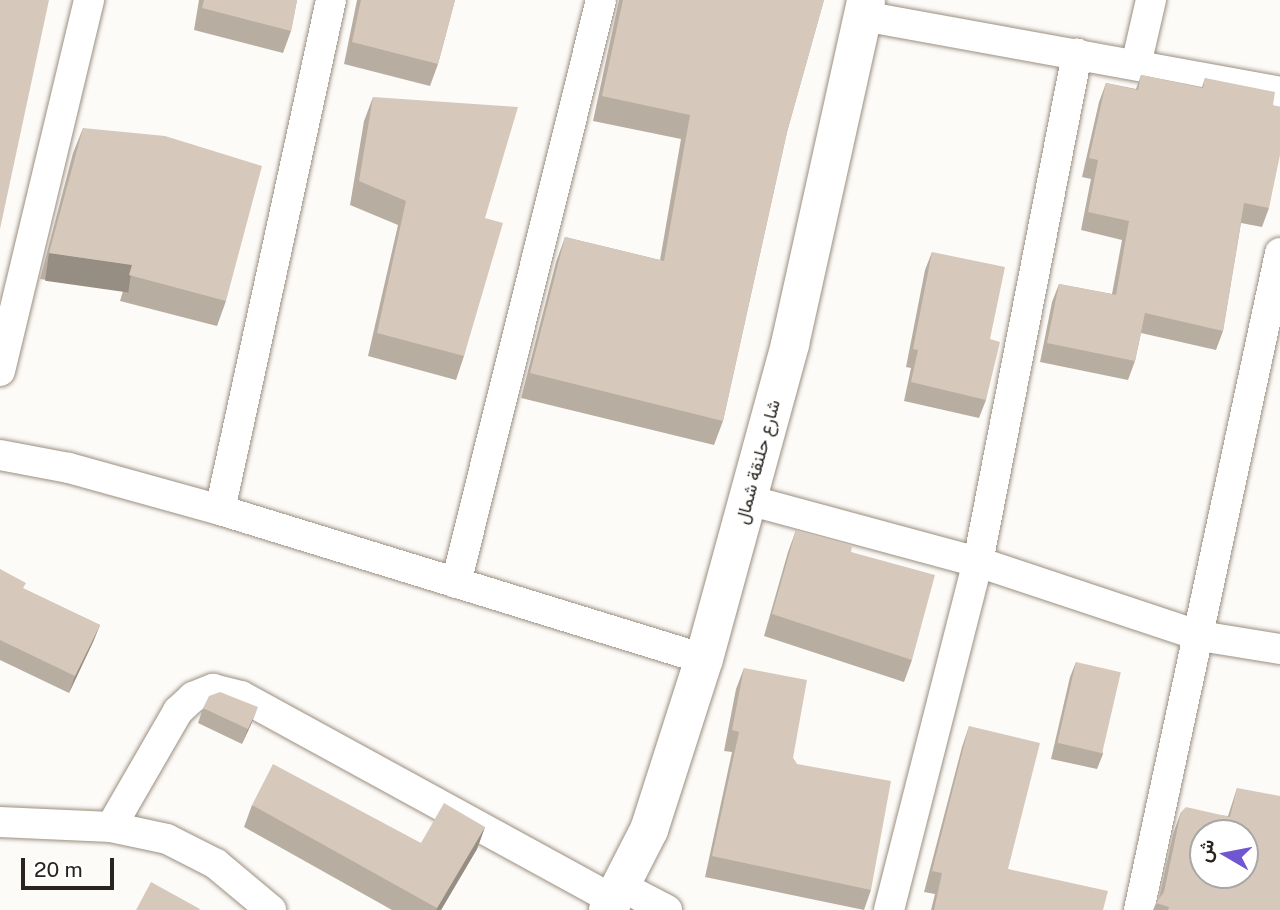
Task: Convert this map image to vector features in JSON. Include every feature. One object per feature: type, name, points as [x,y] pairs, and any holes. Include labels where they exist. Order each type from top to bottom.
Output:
[{"type":"street","points":[[0,372],[89,0]]},
{"type":"street","points":[[220,510],[331,0]]},
{"type":"street","points":[[456,583],[601,0]]},
{"type":"street","points":[[1136,65],[1151,0]]},
{"type":"street","points":[[864,8],[1077,54],[1280,92]]},
{"type":"street","name":"شارع حلنقة شمال","points":[[614,899],[649,830],[704,659],[790,344],[864,8]]},
{"type":"street","points":[[889,910],[978,562],[1077,54]]},
{"type":"street","points":[[1139,910],[1200,636],[1280,253]]},
{"type":"street","points":[[0,454],[69,468],[220,510],[704,659]]},
{"type":"street","points":[[747,500],[978,562],[1200,636],[1280,649]]},
{"type":"street","points":[[111,827],[178,711],[193,697],[213,689],[241,696],[614,899],[667,910]]},
{"type":"street","points":[[0,822],[111,827],[167,839],[216,864],[271,910]]},
{"type":"building","points":[[0,0],[49,0],[0,229]]},
{"type":"building","points":[[204,0],[297,0],[291,31],[202,8]]},
{"type":"building","points":[[361,0],[455,0],[438,64],[352,42]]},
{"type":"building","points":[[623,0],[824,0],[787,132],[723,421],[530,373],[565,237],[664,261],[690,115],[602,96]]},
{"type":"building","points":[[1141,75],[1203,88],[1205,78],[1275,92],[1273,105],[1280,107],[1280,155],[1269,208],[1244,203],[1223,331],[1145,313],[1135,361],[1047,343],[1059,284],[1116,295],[1129,221],[1088,212],[1098,160],[1089,158],[1106,83],[1138,90]]},
{"type":"building","points":[[373,97],[518,107],[485,218],[503,223],[464,356],[377,333],[406,201],[359,181]]},
{"type":"building","points":[[83,128],[165,136],[262,166],[226,301],[129,275],[132,265],[49,253]]},
{"type":"building","points":[[932,252],[1005,267],[990,339],[1000,342],[986,400],[911,382],[918,350],[913,349]]},
{"type":"building","points":[[796,530],[852,546],[851,552],[935,575],[912,660],[772,614]]},
{"type":"building","points":[[0,569],[26,583],[23,588],[100,625],[75,676],[0,640]]},
{"type":"building","points":[[1076,662],[1121,672],[1102,753],[1057,743]]},
{"type":"building","points":[[744,668],[807,680],[793,758],[797,764],[891,781],[871,890],[712,856],[739,732],[732,730]]},
{"type":"building","points":[[220,692],[258,707],[248,729],[203,708],[209,696]]},
{"type":"building","points":[[969,726],[1040,743],[1008,869],[1108,891],[1103,910],[934,910],[942,873],[932,871]]},
{"type":"building","points":[[273,764],[421,843],[444,803],[485,827],[437,908],[252,805]]},
{"type":"building","points":[[1237,788],[1280,796],[1280,910],[1168,910],[1169,907],[1156,903],[1164,892],[1181,812],[1186,807],[1230,817]]},
{"type":"building","points":[[151,882],[200,909],[136,910]]}]
